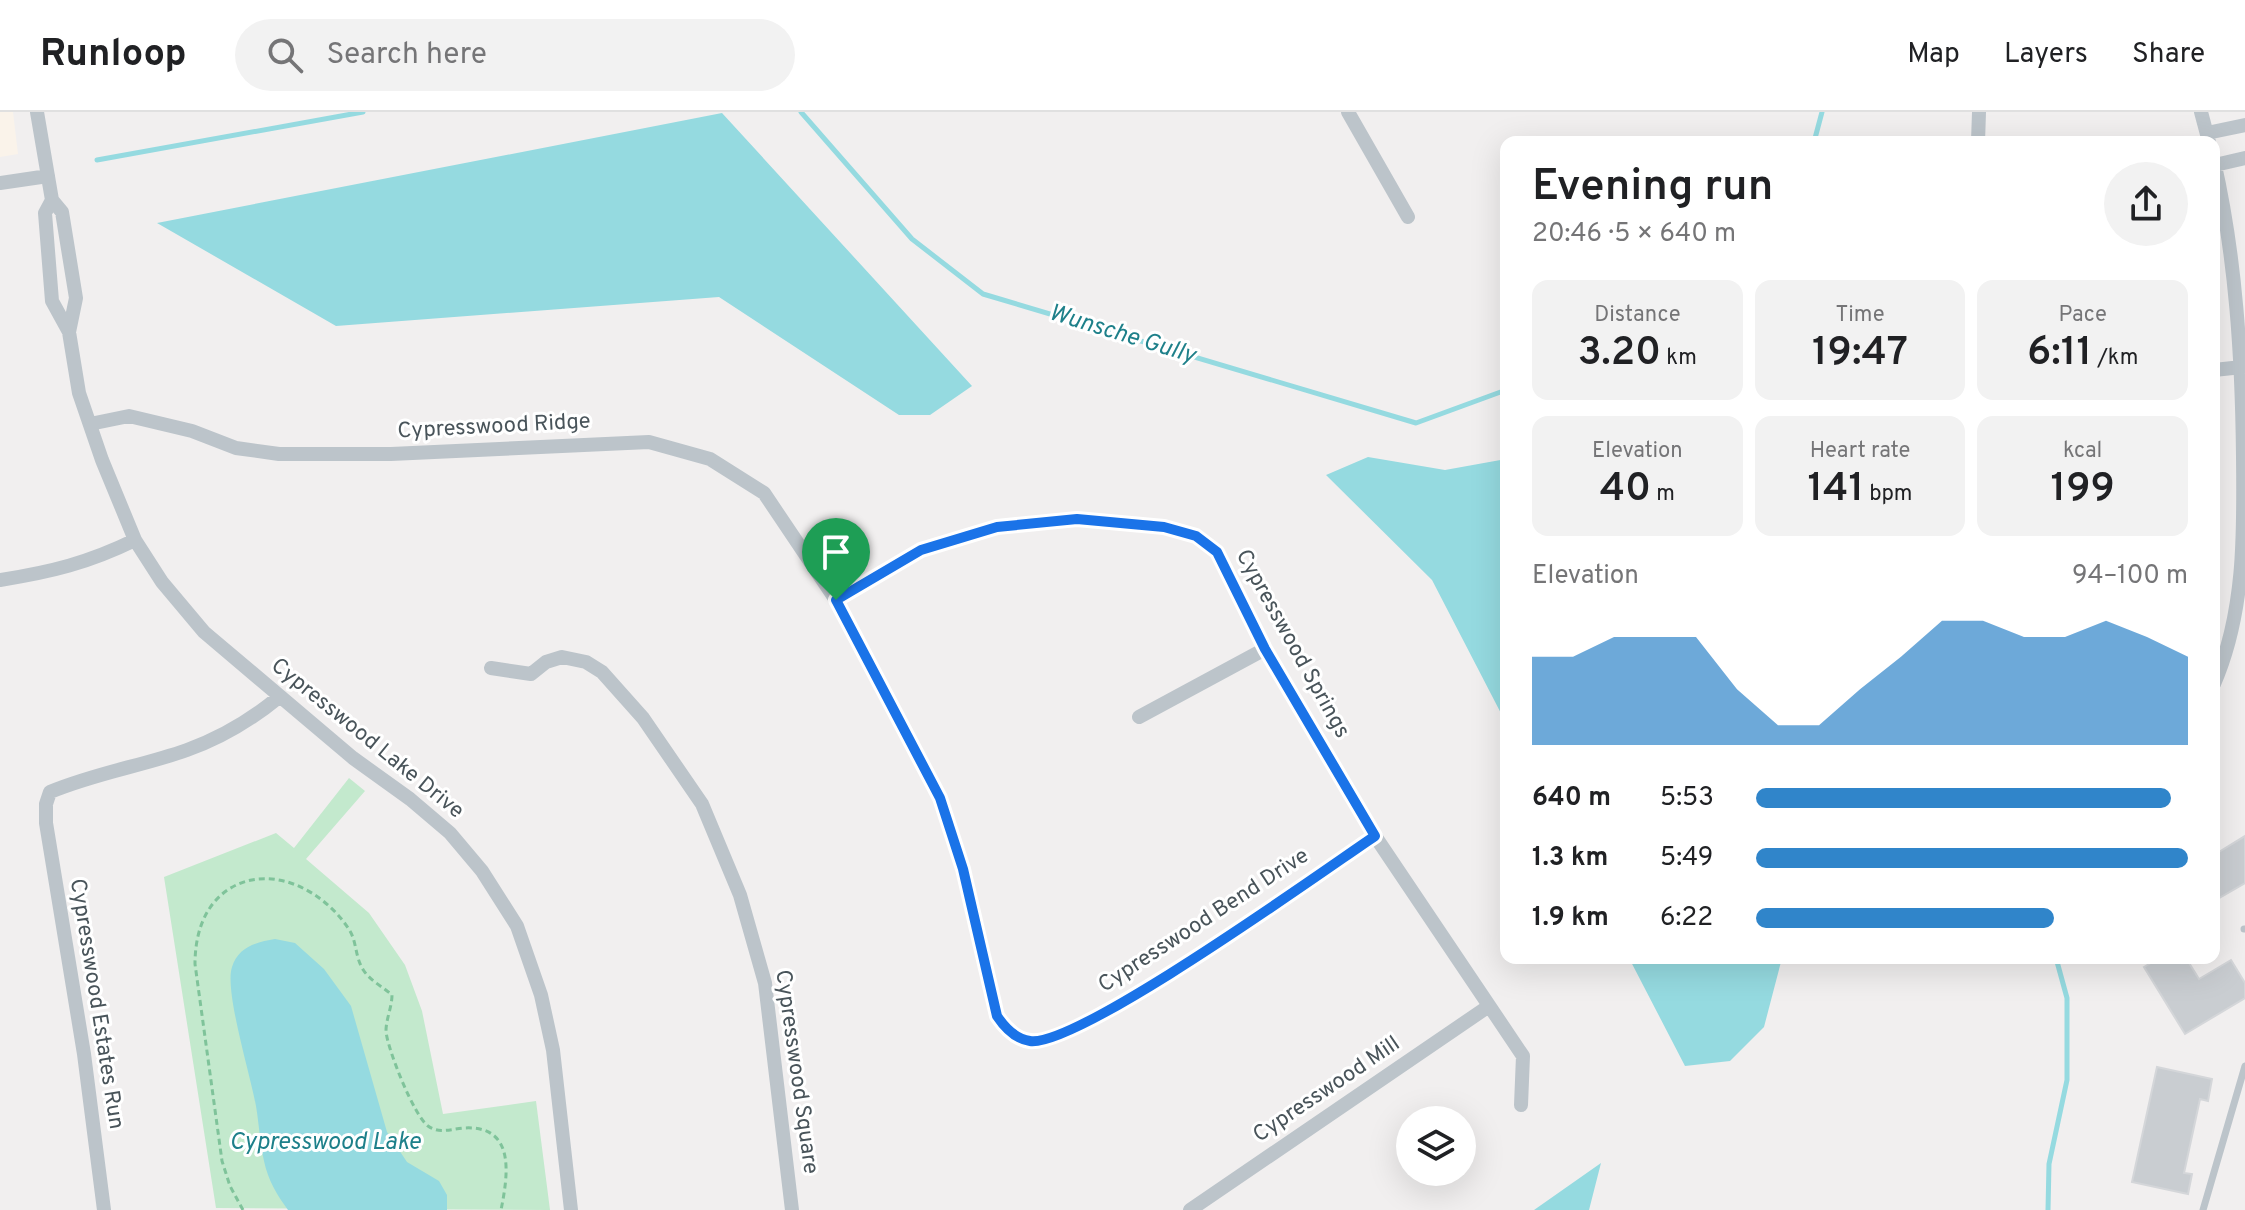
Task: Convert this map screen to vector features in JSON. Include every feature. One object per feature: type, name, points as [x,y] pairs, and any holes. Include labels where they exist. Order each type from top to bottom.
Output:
[{"type":"street","name":"Cypresswood Lake Drive","points":[[37,112],[52,200],[62,212],[76,298],[69,332]]},
{"type":"street","points":[[1348,112],[1408,217]]},
{"type":"street","points":[[1978,136],[1979,112]]},
{"type":"street","points":[[2201,112],[2207,136]]},
{"type":"street","points":[[2214,136],[2245,125]]},
{"type":"street","points":[[2220,162],[2245,158]]},
{"type":"street","points":[[0,183],[48,176]]},
{"type":"street","points":[[2220,199],[2232,271],[2242,367],[2244,518],[2241,581],[2232,637],[2220,668]]},
{"type":"street","name":"Cypresswood Lake Drive","points":[[52,200],[45,213],[52,301],[69,332],[79,393],[135,540],[162,582],[204,632],[279,697],[450,833],[482,871],[517,926],[541,995],[553,1050],[571,1210]]},
{"type":"street","points":[[51,269],[71,266]]},
{"type":"street","points":[[2220,369],[2242,367]]},
{"type":"street","name":"Cypresswood Ridge","points":[[90,424],[129,416],[192,431],[236,448],[279,454],[391,454],[649,442],[710,459],[764,493],[836,600],[940,798],[963,869],[997,1016],[1008,1031]]},
{"type":"street","name":"Cypresswood Springs","points":[[836,600],[921,550],[997,527],[1077,519],[1164,527],[1196,536],[1217,552],[1265,649],[1375,836],[1523,1056],[1521,1105]]},
{"type":"street","points":[[0,580],[92,560],[135,540]]},
{"type":"street","points":[[1139,717],[1265,649]]},
{"type":"street","name":"Cypresswood Square","points":[[491,668],[531,674],[546,662],[562,657],[586,662],[602,672],[643,718],[702,804],[740,895],[765,983],[792,1210]]},
{"type":"street","name":"Cypresswood Estates Run","points":[[104,1210],[84,1054],[46,823],[46,804],[50,792],[76,781],[188,750],[253,719],[279,697]]},
{"type":"street","name":"Cypresswood Bend Drive","points":[[1008,1031],[1031,1042],[1056,1035],[1130,1000],[1375,836]]},
{"type":"street","name":"Cypresswood Mill","points":[[1190,1210],[1489,1006]]},
{"type":"lane","points":[[2203,1210],[2245,1066]]},
{"type":"path","points":[[243,1210],[230,1186],[222,1161],[195,945],[205,918],[222,894],[235,885],[263,880],[291,882],[313,892],[341,918],[352,934],[358,962],[367,975],[392,995],[386,1029],[388,1041],[414,1107],[426,1124],[439,1131],[485,1130],[499,1140],[507,1157],[501,1210]]},
{"type":"shaded area","points":[[0,112],[13,112],[18,154],[0,157]]},
{"type":"green space","points":[[349,778],[365,791],[306,859],[369,913],[405,965],[422,1011],[443,1114],[536,1101],[550,1210],[216,1208],[164,877],[276,833],[294,848]]},
{"type":"water","points":[[722,113],[972,386],[930,415],[899,415],[719,297],[336,326],[157,223]]},
{"type":"water","points":[[1368,457],[1445,470],[1500,460],[1500,711],[1432,580],[1326,475]]},
{"type":"water","name":"Cypresswood Lake","points":[[275,939],[295,943],[324,969],[351,1006],[387,1132],[407,1162],[439,1181],[447,1195],[447,1210],[288,1210],[280,1199],[264,1161],[231,978],[235,960],[243,950]]},
{"type":"water","points":[[1632,964],[1780,964],[1764,1027],[1730,1061],[1685,1066]]},
{"type":"water","points":[[1601,1163],[1589,1210],[1534,1210]]},
{"type":"building","points":[[2245,836],[2245,883],[2220,898],[2220,851]]},
{"type":"building","points":[[2231,960],[2245,983],[2245,998],[2185,1034],[2144,967],[2149,964],[2190,964],[2199,979]]},
{"type":"building","points":[[2157,1067],[2212,1079],[2208,1101],[2200,1099],[2184,1173],[2192,1174],[2188,1194],[2132,1182]]},
{"type":"waterway","points":[[97,160],[363,112]]},
{"type":"waterway","name":"Wunsche Gully","points":[[801,112],[912,239],[983,294],[1416,423],[1500,392]]},
{"type":"waterway","points":[[1816,136],[1822,112]]},
{"type":"waterway","points":[[2048,1210],[2049,1164],[2067,1080],[2067,998],[2058,964]]},
{"type":"route","points":[[1077,519],[1164,527],[1196,536],[1217,552],[1265,649],[1375,836],[1130,1000],[1056,1035],[1031,1042],[1008,1031],[997,1016],[963,869],[940,798],[836,600],[921,550],[997,527],[1077,519]]}]
